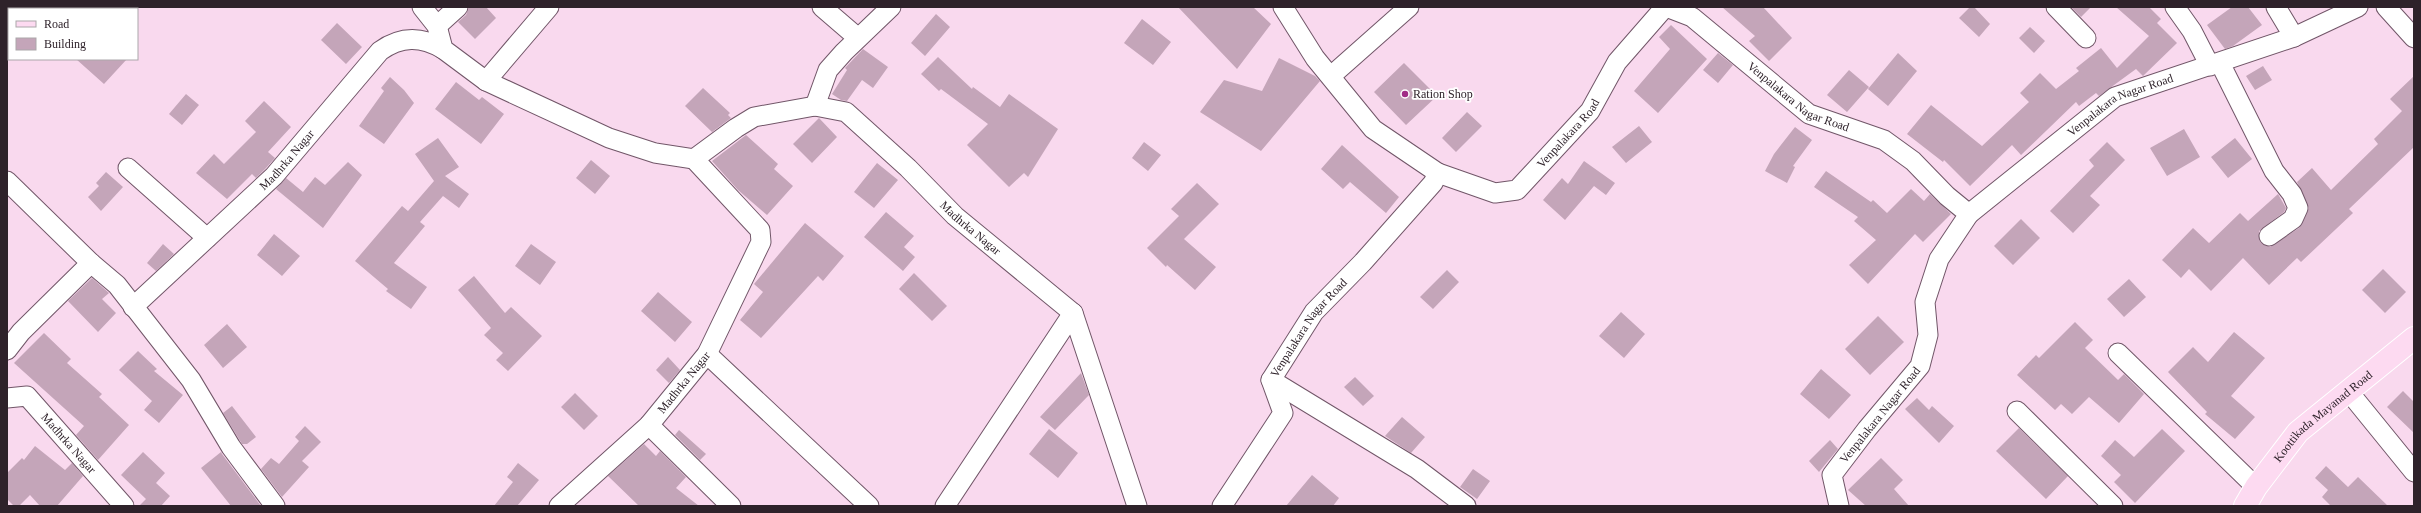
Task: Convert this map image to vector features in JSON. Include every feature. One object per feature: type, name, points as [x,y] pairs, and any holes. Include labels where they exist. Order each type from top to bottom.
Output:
[{"type":"main road","name":"Koottikada Mayanad Road","points":[[2245,506],[2256,487],[2298,432],[2414,338]]},
{"type":"street","points":[[422,7],[437,26],[443,49]]},
{"type":"street","points":[[437,26],[458,7]]},
{"type":"street","points":[[486,81],[549,7]]},
{"type":"street","points":[[822,7],[858,38]]},
{"type":"street","points":[[815,106],[828,70],[858,38],[891,7]]},
{"type":"street","name":"Venpalakara Road","points":[[1283,7],[1315,58],[1331,76],[1372,129],[1434,172],[1495,193],[1517,190],[1590,112],[1617,62],[1665,7]]},
{"type":"street","points":[[1331,76],[1409,7]]},
{"type":"street","name":"Venpalakara Nagar Road","points":[[1665,7],[1692,18],[1809,114],[1884,140],[1913,161],[1947,196],[1969,214]]},
{"type":"street","points":[[2056,7],[2086,38]]},
{"type":"street","points":[[2175,7],[2215,64],[2274,171],[2292,194],[2298,208],[2293,218],[2269,236]]},
{"type":"street","points":[[2276,7],[2294,37]]},
{"type":"street","name":"Venpalakara Nagar Road","points":[[1839,506],[1832,475],[1867,429],[1920,366],[1928,335],[1925,302],[1939,259],[1969,214],[2115,97],[2294,37],[2358,7]]},
{"type":"street","points":[[2386,7],[2414,38]]},
{"type":"street","name":"Madhrka Nagar","points":[[133,307],[274,176],[380,52],[393,42],[428,40],[443,49],[486,81],[609,138],[655,153],[694,159],[760,230],[761,242],[708,354],[649,424],[559,506]]},
{"type":"street","name":"Madhrka Nagar","points":[[694,159],[736,128],[754,117],[815,106],[846,112],[908,168],[955,216],[1073,313]]},
{"type":"street","points":[[128,168],[207,238]]},
{"type":"street","name":"Venpalakara Nagar Road","points":[[1222,506],[1283,413],[1271,380],[1314,312],[1368,256],[1433,183],[1434,172]]},
{"type":"street","points":[[7,181],[91,263],[117,285],[191,380],[231,447],[275,506]]},
{"type":"street","points":[[7,350],[22,332],[91,263]]},
{"type":"street","points":[[945,506],[1073,313]]},
{"type":"street","points":[[1073,313],[1137,506]]},
{"type":"street","points":[[2118,353],[2256,487]]},
{"type":"street","points":[[708,354],[868,506]]},
{"type":"street","points":[[1271,380],[1417,469],[1466,506]]},
{"type":"street","points":[[2349,392],[2414,472]]},
{"type":"street","name":"Madhrka Nagar","points":[[7,398],[27,396],[124,506]]},
{"type":"street","points":[[2017,411],[2113,506]]},
{"type":"street","name":"Madhrka Nagar","points":[[649,424],[731,506]]},
{"type":"building","points":[[469,7],[486,7],[496,18],[475,39],[458,22],[466,15]]},
{"type":"building","points":[[1178,7],[1253,7],[1271,24],[1237,69]]},
{"type":"building","points":[[1722,7],[1763,7],[1792,38],[1769,61],[1749,41],[1755,36]]},
{"type":"building","points":[[1970,7],[1974,7],[1990,24],[1979,37],[1959,18]]},
{"type":"building","points":[[2071,7],[2091,7],[2081,17]]},
{"type":"building","points":[[2116,7],[2149,7],[2161,19],[2157,23],[2177,43],[2143,76],[2136,69],[2099,96],[2096,93],[2079,106],[2076,102],[2021,155],[2012,145],[1970,186],[1944,160],[1943,162],[1907,134],[1931,105],[1982,146],[2029,102],[2020,93],[2040,73],[2056,89],[2079,71],[2076,68],[2101,48],[2117,68],[2149,36]]},
{"type":"building","points":[[2232,7],[2248,7],[2262,25],[2233,46],[2225,49],[2207,25]]},
{"type":"building","points":[[936,14],[950,27],[925,56],[911,43]]},
{"type":"building","points":[[1142,19],[1171,42],[1153,65],[1124,43]]},
{"type":"building","points":[[337,23],[362,47],[346,64],[321,40]]},
{"type":"building","points":[[1671,25],[1707,59],[1658,113],[1634,91],[1670,49],[1659,37]]},
{"type":"building","points":[[2030,27],[2045,41],[2034,53],[2019,38]]},
{"type":"building","points":[[863,49],[888,67],[873,88],[862,80],[847,101],[841,100],[832,94],[847,70],[845,68]]},
{"type":"building","points":[[1718,53],[1733,65],[1718,83],[1703,70]]},
{"type":"building","points":[[1898,53],[1917,71],[1888,106],[1868,89]]},
{"type":"building","points":[[938,57],[972,89],[973,87],[1000,107],[1009,94],[1058,129],[1028,177],[1024,173],[1009,187],[967,145],[988,124],[941,89],[939,91],[921,74]]},
{"type":"building","points":[[1279,58],[1315,76],[1320,81],[1261,151],[1200,112],[1224,80],[1262,91]]},
{"type":"building","points":[[77,60],[126,60],[104,84]]},
{"type":"building","name":"Ration Shop","points":[[1404,63],[1437,96],[1406,125],[1374,92]]},
{"type":"building","points":[[2263,66],[2272,80],[2255,90],[2246,76]]},
{"type":"building","points":[[1849,70],[1869,87],[1847,112],[1827,95]]},
{"type":"building","points":[[2414,76],[2414,147],[2349,209],[2353,213],[2301,262],[2297,258],[2269,285],[2243,258],[2211,291],[2189,269],[2181,278],[2162,260],[2193,228],[2209,243],[2240,213],[2248,221],[2278,194],[2286,208],[2284,212],[2259,231],[2260,242],[2270,247],[2299,228],[2309,208],[2297,182],[2312,168],[2331,190],[2378,144],[2374,139],[2402,111],[2390,99]]},
{"type":"building","points":[[390,77],[404,90],[414,103],[384,144],[359,126],[384,91],[381,88]]},
{"type":"building","points":[[456,82],[479,100],[482,97],[504,114],[481,144],[435,109]]},
{"type":"building","points":[[703,88],[730,113],[728,115],[731,118],[712,132],[685,106]]},
{"type":"building","points":[[186,94],[199,105],[182,125],[169,114]]},
{"type":"building","points":[[264,101],[291,127],[268,152],[275,158],[256,178],[252,174],[227,199],[196,173],[214,154],[224,164],[256,132],[245,121]]},
{"type":"building","points":[[1467,112],[1482,126],[1456,152],[1442,138]]},
{"type":"building","points":[[819,118],[837,137],[812,163],[793,144]]},
{"type":"building","points":[[1639,126],[1652,142],[1626,163],[1612,147]]},
{"type":"building","points":[[1795,127],[1812,140],[1793,166],[1795,167],[1787,183],[1765,171],[1774,154]]},
{"type":"building","points":[[2184,129],[2200,157],[2167,176],[2150,148]]},
{"type":"building","points":[[746,135],[778,164],[774,169],[793,186],[767,215],[738,190],[712,161]]},
{"type":"building","points":[[438,138],[459,167],[445,176],[469,194],[459,208],[443,196],[420,222],[425,226],[394,263],[427,287],[411,309],[386,291],[388,289],[355,261],[402,206],[408,211],[434,181],[415,154]]},
{"type":"building","points":[[2235,138],[2252,159],[2228,178],[2211,157]]},
{"type":"building","points":[[1144,142],[1161,155],[1148,171],[1132,158]]},
{"type":"building","points":[[2107,142],[2125,160],[2090,196],[2100,205],[2073,233],[2050,211],[2094,166],[2089,160]]},
{"type":"building","points":[[1342,145],[1399,197],[1386,213],[1350,182],[1343,189],[1321,169]]},
{"type":"building","points":[[591,160],[610,176],[595,194],[576,178]]},
{"type":"building","points":[[1584,161],[1615,183],[1606,195],[1594,186],[1565,220],[1543,200],[1562,178],[1568,184]]},
{"type":"building","points":[[348,162],[362,175],[323,228],[276,189],[286,178],[303,192],[315,177],[325,185]]},
{"type":"building","points":[[877,163],[898,180],[874,208],[854,192]]},
{"type":"building","points":[[1826,171],[1871,202],[1873,200],[1887,213],[1911,189],[1924,201],[1930,194],[1951,214],[1923,242],[1915,234],[1868,284],[1849,265],[1876,240],[1854,221],[1858,217],[1814,187]]},
{"type":"building","points":[[106,172],[123,187],[101,211],[88,197],[99,186],[96,183]]},
{"type":"building","points":[[1197,183],[1219,204],[1184,239],[1216,267],[1195,290],[1167,265],[1166,267],[1147,248],[1179,216],[1171,209]]},
{"type":"building","points":[[886,212],[914,236],[904,247],[915,257],[903,271],[864,237]]},
{"type":"building","points":[[2021,219],[2040,238],[2013,265],[1994,246]]},
{"type":"building","points":[[805,223],[844,256],[823,281],[818,276],[761,338],[740,320],[763,292],[754,284]]},
{"type":"building","points":[[274,234],[300,256],[282,276],[257,255]]},
{"type":"building","points":[[163,244],[174,254],[156,271],[147,263]]},
{"type":"building","points":[[531,244],[556,262],[540,285],[515,266]]},
{"type":"building","points":[[2383,269],[2406,292],[2385,313],[2362,290]]},
{"type":"building","points":[[1447,270],[1459,282],[1433,309],[1420,297]]},
{"type":"building","points":[[914,273],[947,306],[932,321],[899,289]]},
{"type":"building","points":[[474,276],[505,313],[511,307],[542,336],[508,371],[496,360],[503,353],[484,335],[491,328],[458,290]]},
{"type":"building","points":[[92,278],[109,293],[102,299],[116,313],[98,332],[68,301]]},
{"type":"building","points":[[2129,279],[2146,297],[2124,317],[2107,299]]},
{"type":"building","points":[[658,292],[692,322],[675,342],[641,311]]},
{"type":"building","points":[[1621,312],[1645,334],[1624,358],[1599,336]]},
{"type":"building","points":[[1878,316],[1904,342],[1870,375],[1845,349]]},
{"type":"building","points":[[2075,322],[2093,340],[2085,348],[2118,380],[2124,374],[2144,394],[2119,423],[2089,397],[2072,414],[2061,404],[2055,410],[2017,375],[2036,355],[2039,358]]},
{"type":"building","points":[[227,324],[247,347],[223,368],[204,345]]},
{"type":"building","points":[[2234,332],[2265,358],[2231,396],[2255,417],[2235,439],[2205,414],[2207,412],[2168,372],[2193,347],[2208,362]]},
{"type":"building","points":[[44,333],[71,359],[67,363],[102,394],[99,397],[129,425],[98,460],[76,435],[84,426],[14,363]]},
{"type":"building","points":[[138,351],[157,369],[154,371],[183,395],[159,423],[144,410],[152,401],[119,370]]},
{"type":"building","points":[[668,357],[680,370],[669,383],[656,370]]},
{"type":"building","points":[[1821,369],[1851,395],[1829,419],[1800,394]]},
{"type":"building","points":[[1081,373],[1089,395],[1055,430],[1040,417]]},
{"type":"building","points":[[1355,377],[1374,396],[1363,406],[1344,387]]},
{"type":"building","points":[[2403,391],[2414,402],[2414,433],[2387,407]]},
{"type":"building","points":[[575,393],[598,416],[584,430],[561,407]]},
{"type":"building","points":[[1917,398],[1929,410],[1932,406],[1954,426],[1939,443],[1905,409]]},
{"type":"building","points":[[232,406],[256,437],[247,444],[242,444],[223,413]]},
{"type":"building","points":[[1402,417],[1425,437],[1411,453],[1385,436]]},
{"type":"building","points":[[305,426],[321,442],[302,461],[309,467],[282,497],[261,469],[271,458],[279,464],[299,441],[295,437]]},
{"type":"building","points":[[2019,428],[2068,476],[2046,499],[1996,451]]},
{"type":"building","points":[[1049,429],[1078,453],[1058,478],[1029,454]]},
{"type":"building","points":[[2162,429],[2185,451],[2135,503],[2114,482],[2121,475],[2101,456],[2115,440],[2134,457]]},
{"type":"building","points":[[679,430],[706,454],[700,460],[675,435]]},
{"type":"building","points":[[1830,440],[1838,449],[1819,472],[1809,461]]},
{"type":"building","points":[[644,444],[656,456],[660,451],[686,477],[676,488],[699,506],[639,506],[608,476]]},
{"type":"building","points":[[35,446],[65,470],[72,463],[83,476],[57,506],[40,506],[30,495],[19,506],[14,506],[7,499],[7,473],[22,458],[24,460]]},
{"type":"building","points":[[143,452],[165,473],[156,483],[170,496],[161,506],[139,506],[146,499],[121,475]]},
{"type":"building","points":[[221,452],[261,506],[231,506],[201,468]]},
{"type":"building","points":[[1881,458],[1903,480],[1894,489],[1909,506],[1866,506],[1848,490]]},
{"type":"building","points":[[518,463],[539,480],[517,506],[494,506],[513,482],[507,477]]},
{"type":"building","points":[[2326,466],[2348,487],[2358,477],[2388,506],[2331,506],[2322,497],[2328,490],[2315,478]]},
{"type":"building","points":[[1473,469],[1490,481],[1477,499],[1460,487]]},
{"type":"building","points":[[1312,475],[1339,498],[1333,506],[1286,506]]},
{"type":"place","name":"Ration Shop","points":[[1405,94]]}]
